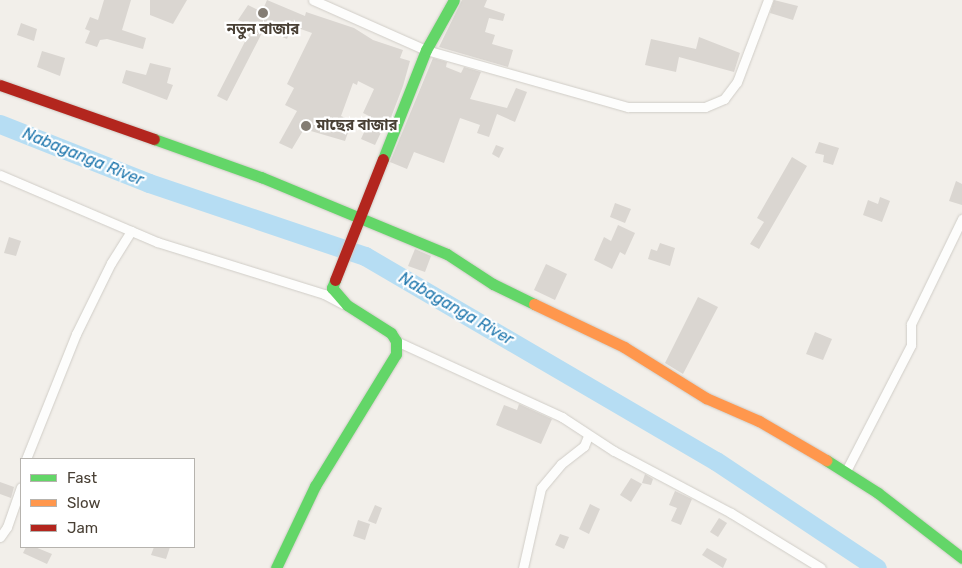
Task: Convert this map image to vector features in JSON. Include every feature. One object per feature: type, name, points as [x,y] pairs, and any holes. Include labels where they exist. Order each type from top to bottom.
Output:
[{"type":"street","points":[[313,0],[426,50],[628,107],[705,107],[724,99],[737,82],[768,0]]},
{"type":"street","points":[[347,306],[332,288],[337,272],[426,50],[454,0]]},
{"type":"street","points":[[0,85],[261,177],[358,219],[447,254],[493,284],[624,347],[706,398],[759,421],[846,472],[962,558]]},
{"type":"street","points":[[0,175],[131,231],[324,294],[383,326],[396,341],[562,417],[588,436],[731,514],[821,568]]},
{"type":"street","points":[[846,472],[911,345],[911,324],[962,218]]},
{"type":"street","points":[[26,458],[80,325],[131,231]]},
{"type":"street","points":[[276,568],[315,486],[396,354],[396,341]]},
{"type":"street","points":[[523,568],[541,488],[562,464],[584,446],[588,436]]},
{"type":"street","points":[[0,537],[7,527],[20,491]]},
{"type":"building","points":[[104,0],[131,0],[122,30],[146,38],[143,49],[107,39],[100,40],[97,47],[85,43],[90,31],[85,29],[90,17],[98,20]]},
{"type":"building","points":[[150,0],[187,0],[173,24],[150,15]]},
{"type":"building","points":[[267,0],[305,16],[306,12],[354,28],[373,40],[403,50],[400,58],[410,61],[403,86],[388,125],[385,124],[375,145],[361,139],[371,117],[363,113],[374,89],[358,81],[357,85],[353,83],[341,116],[352,121],[345,141],[304,129],[292,149],[279,143],[297,111],[285,105],[294,88],[287,84],[312,33],[292,26],[287,39],[264,29],[227,101],[217,96],[253,26],[238,20],[248,5],[262,12]]},
{"type":"building","points":[[462,0],[487,0],[484,7],[505,14],[503,21],[489,18],[485,32],[495,35],[492,44],[513,50],[508,67],[439,47]]},
{"type":"building","points":[[774,0],[798,6],[793,20],[770,13]]},
{"type":"building","points":[[21,23],[37,29],[34,41],[17,35]]},
{"type":"building","points":[[699,37],[740,53],[734,72],[679,57],[676,72],[645,65],[651,39],[696,49]]},
{"type":"building","points":[[42,51],[65,58],[60,76],[37,67]]},
{"type":"building","points":[[433,58],[447,62],[446,67],[461,73],[464,67],[481,72],[470,99],[507,108],[516,88],[527,92],[515,122],[497,114],[489,137],[477,133],[480,125],[460,118],[444,163],[414,152],[407,169],[390,162]]},
{"type":"building","points":[[150,63],[171,68],[167,83],[173,85],[167,100],[122,83],[126,70],[146,75]]},
{"type":"building","points":[[819,142],[839,148],[833,165],[823,162],[824,155],[815,153]]},
{"type":"building","points":[[496,145],[504,148],[499,158],[492,154]]},
{"type":"building","points":[[792,157],[807,166],[759,249],[750,244],[764,222],[757,218]]},
{"type":"building","points":[[956,181],[962,184],[962,205],[949,201]]},
{"type":"building","points":[[880,197],[890,201],[882,222],[863,215],[868,200],[878,204]]},
{"type":"building","points":[[615,203],[631,209],[625,223],[610,217]]},
{"type":"building","points":[[618,225],[635,233],[625,255],[620,252],[612,269],[594,260],[604,237],[611,241]]},
{"type":"building","points":[[9,237],[21,241],[16,256],[4,253]]},
{"type":"building","points":[[660,243],[675,248],[670,266],[648,259],[651,249],[657,251]]},
{"type":"building","points":[[415,249],[431,256],[425,272],[408,266]]},
{"type":"building","points":[[546,264],[567,274],[555,300],[534,290]]},
{"type":"building","points":[[698,297],[718,307],[683,374],[665,363]]},
{"type":"building","points":[[815,332],[832,339],[823,360],[806,354]]},
{"type":"building","points":[[519,404],[552,419],[541,444],[496,425],[504,405],[517,410]]},
{"type":"building","points":[[645,474],[653,479],[651,485],[642,483]]},
{"type":"building","points":[[631,478],[642,484],[631,502],[620,495]]},
{"type":"building","points":[[0,482],[14,487],[11,498],[0,494]]},
{"type":"building","points":[[675,491],[692,499],[681,525],[671,521],[677,508],[669,505]]},
{"type":"building","points":[[590,504],[600,509],[589,534],[579,529]]},
{"type":"building","points":[[375,505],[382,508],[376,524],[368,521]]},
{"type":"building","points":[[719,518],[727,523],[718,537],[710,532]]},
{"type":"building","points":[[358,520],[370,524],[365,540],[353,536]]},
{"type":"building","points":[[560,534],[569,537],[564,549],[555,545]]},
{"type":"building","points":[[26,548],[37,548],[52,554],[47,564],[23,553]]},
{"type":"building","points":[[154,548],[170,548],[166,559],[151,555]]},
{"type":"building","points":[[707,548],[727,559],[723,568],[702,555]]},
{"type":"waterway","name":"Nabaganga River","points":[[0,124],[149,183],[365,256],[716,461],[877,568]]},
{"type":"traffic: fast","points":[[383,159],[426,50],[454,0]]},
{"type":"traffic: fast","points":[[154,139],[261,177],[447,254],[493,284],[534,304]]},
{"type":"traffic: fast","points":[[276,568],[315,486],[396,354],[396,341],[391,333],[347,305],[332,288],[335,280]]},
{"type":"traffic: fast","points":[[826,460],[878,493],[962,558]]},
{"type":"traffic: slow","points":[[534,304],[624,347],[706,398],[759,421],[826,460]]},
{"type":"traffic: jam","points":[[0,85],[154,139]]},
{"type":"traffic: jam","points":[[335,280],[383,159]]},
{"type":"place","name":"নতুন বাজার","points":[[263,13]]},
{"type":"place","name":"মাছের বাজার","points":[[306,126]]}]
